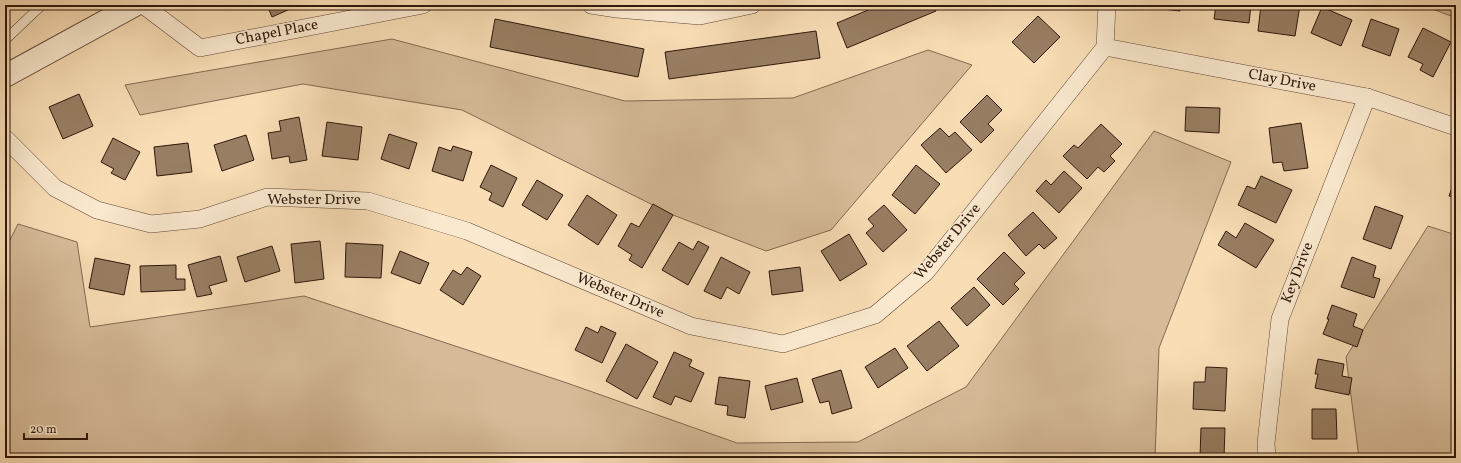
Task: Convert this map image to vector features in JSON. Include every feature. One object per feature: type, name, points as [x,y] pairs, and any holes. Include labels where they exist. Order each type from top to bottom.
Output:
[{"type":"street","points":[[5,76],[136,5]]},
{"type":"street","name":"Chapel Place","points":[[143,5],[200,48],[423,5]]},
{"type":"street","points":[[591,5],[617,9],[700,16],[752,5]]},
{"type":"street","points":[[1105,47],[1107,5]]},
{"type":"street","name":"Clay Drive","points":[[1105,47],[1367,97],[1456,126]]},
{"type":"street","name":"Webster Drive","points":[[5,138],[54,188],[97,210],[151,224],[200,218],[268,198],[368,201],[467,231],[691,326],[783,344],[875,315],[926,272],[1105,47]]},
{"type":"street","name":"Key Drive","points":[[1267,458],[1266,443],[1280,319],[1367,97]]},
{"type":"lane","points":[[5,40],[42,5]]},
{"type":"shaded area","points":[[1431,5],[1456,5],[1456,18],[1430,8]]},
{"type":"shaded area","points":[[392,39],[625,101],[793,98],[928,50],[972,65],[831,230],[766,251],[673,215],[462,110],[303,84],[140,115],[125,85]]},
{"type":"shaded area","points":[[1154,131],[1231,162],[1159,348],[1155,458],[5,458],[5,250],[18,224],[77,242],[90,327],[304,296],[567,383],[737,443],[858,442],[966,387]]},
{"type":"shaded area","points":[[1428,226],[1456,235],[1456,458],[1359,458],[1346,357]]},
{"type":"building","points":[[267,5],[299,5],[272,17]]},
{"type":"building","points":[[880,5],[933,5],[936,11],[847,48],[837,23]]},
{"type":"building","points":[[1154,5],[1180,5],[1180,11],[1154,8]]},
{"type":"building","points":[[1216,5],[1251,5],[1249,23],[1214,19]]},
{"type":"building","points":[[1261,5],[1300,5],[1295,36],[1258,31]]},
{"type":"building","points":[[1322,7],[1352,20],[1341,46],[1311,33]]},
{"type":"building","points":[[1038,16],[1060,37],[1034,63],[1012,42]]},
{"type":"building","points":[[495,19],[644,49],[638,77],[490,47]]},
{"type":"building","points":[[1371,19],[1399,29],[1390,56],[1362,46]]},
{"type":"building","points":[[1423,28],[1451,42],[1433,77],[1420,70],[1423,64],[1408,57]]},
{"type":"building","points":[[816,31],[820,58],[669,79],[665,52]]},
{"type":"building","points":[[1456,63],[1456,75],[1451,73]]},
{"type":"building","points":[[79,94],[93,126],[63,139],[49,107]]},
{"type":"building","points":[[987,95],[1002,110],[988,124],[994,130],[981,143],[960,122]]},
{"type":"building","points":[[1186,107],[1220,108],[1219,133],[1185,131]]},
{"type":"building","points":[[299,117],[307,160],[290,163],[289,156],[272,159],[268,133],[281,131],[279,121]]},
{"type":"building","points":[[327,122],[362,127],[358,160],[322,156]]},
{"type":"building","points":[[1301,123],[1308,168],[1284,171],[1282,162],[1273,163],[1269,128]]},
{"type":"building","points":[[1101,124],[1122,144],[1110,156],[1115,161],[1104,172],[1098,167],[1087,179],[1063,156],[1074,145],[1078,148]]},
{"type":"building","points":[[940,128],[949,137],[955,132],[972,150],[946,173],[921,145]]},
{"type":"building","points":[[389,134],[417,143],[409,169],[381,159]]},
{"type":"building","points":[[246,135],[254,160],[222,171],[214,145]]},
{"type":"building","points":[[113,138],[140,152],[125,180],[111,173],[114,169],[101,162]]},
{"type":"building","points":[[188,143],[192,172],[157,176],[154,147]]},
{"type":"building","points":[[453,146],[472,152],[463,181],[432,171],[439,147],[451,151]]},
{"type":"building","points":[[491,165],[517,178],[503,207],[489,200],[492,193],[480,187]]},
{"type":"building","points":[[916,165],[940,184],[915,214],[892,195]]},
{"type":"building","points":[[1064,171],[1082,188],[1059,213],[1036,191],[1046,180],[1051,185]]},
{"type":"building","points":[[1261,176],[1292,190],[1276,223],[1238,205],[1247,186],[1255,189]]},
{"type":"building","points":[[1456,176],[1456,198],[1449,196]]},
{"type":"building","points":[[537,180],[563,195],[547,220],[522,205]]},
{"type":"building","points":[[587,195],[617,215],[598,245],[568,225]]},
{"type":"building","points":[[653,204],[673,215],[642,268],[629,260],[632,255],[618,246],[631,223],[639,227]]},
{"type":"building","points":[[884,205],[907,230],[883,252],[866,233],[874,226],[868,219]]},
{"type":"building","points":[[1375,206],[1403,216],[1391,249],[1363,239]]},
{"type":"building","points":[[1033,212],[1057,238],[1044,249],[1039,244],[1026,256],[1008,235]]},
{"type":"building","points":[[1245,223],[1274,240],[1256,268],[1218,245],[1226,231],[1236,238]]},
{"type":"building","points":[[849,234],[867,264],[840,281],[821,251]]},
{"type":"building","points":[[320,241],[324,279],[295,283],[291,244]]},
{"type":"building","points":[[698,241],[709,247],[688,285],[662,270],[679,242],[693,250]]},
{"type":"building","points":[[346,243],[383,245],[381,278],[345,277]]},
{"type":"building","points":[[272,246],[280,271],[245,282],[237,257]]},
{"type":"building","points":[[400,251],[429,263],[420,284],[391,273]]},
{"type":"building","points":[[1004,252],[1025,273],[1014,284],[1019,289],[1003,305],[977,279]]},
{"type":"building","points":[[220,256],[227,281],[209,286],[212,294],[197,297],[188,265]]},
{"type":"building","points":[[721,257],[750,272],[739,294],[727,287],[721,299],[704,291]]},
{"type":"building","points":[[1352,257],[1376,266],[1373,277],[1380,279],[1374,298],[1341,287]]},
{"type":"building","points":[[95,258],[130,265],[124,295],[89,288]]},
{"type":"building","points":[[176,265],[176,279],[185,279],[185,290],[141,292],[140,266]]},
{"type":"building","points":[[467,267],[481,276],[463,305],[440,290],[453,270],[461,275]]},
{"type":"building","points":[[800,267],[803,291],[772,295],[769,271]]},
{"type":"building","points":[[974,287],[990,305],[967,326],[951,308]]},
{"type":"building","points":[[1332,305],[1357,314],[1353,326],[1363,330],[1357,347],[1323,334],[1329,319],[1327,319]]},
{"type":"building","points":[[939,321],[959,346],[927,371],[907,346]]},
{"type":"building","points":[[601,326],[616,333],[602,363],[575,350],[586,327],[598,333]]},
{"type":"building","points":[[626,344],[658,362],[637,399],[606,381]]},
{"type":"building","points":[[895,348],[908,368],[878,388],[865,367]]},
{"type":"building","points":[[674,352],[692,360],[689,366],[704,373],[691,402],[675,396],[671,405],[653,397]]},
{"type":"building","points":[[1318,359],[1344,364],[1342,376],[1352,378],[1349,395],[1315,388],[1318,374],[1315,374]]},
{"type":"building","points":[[1206,367],[1227,368],[1225,411],[1193,409],[1194,382],[1205,382]]},
{"type":"building","points":[[841,370],[852,408],[832,414],[829,401],[820,403],[812,379]]},
{"type":"building","points":[[719,377],[750,381],[745,418],[727,415],[728,406],[715,404]]},
{"type":"building","points":[[797,378],[803,402],[771,410],[765,386]]},
{"type":"building","points":[[1312,409],[1336,409],[1337,439],[1312,439]]},
{"type":"building","points":[[1201,428],[1225,428],[1224,458],[1200,457]]}]
